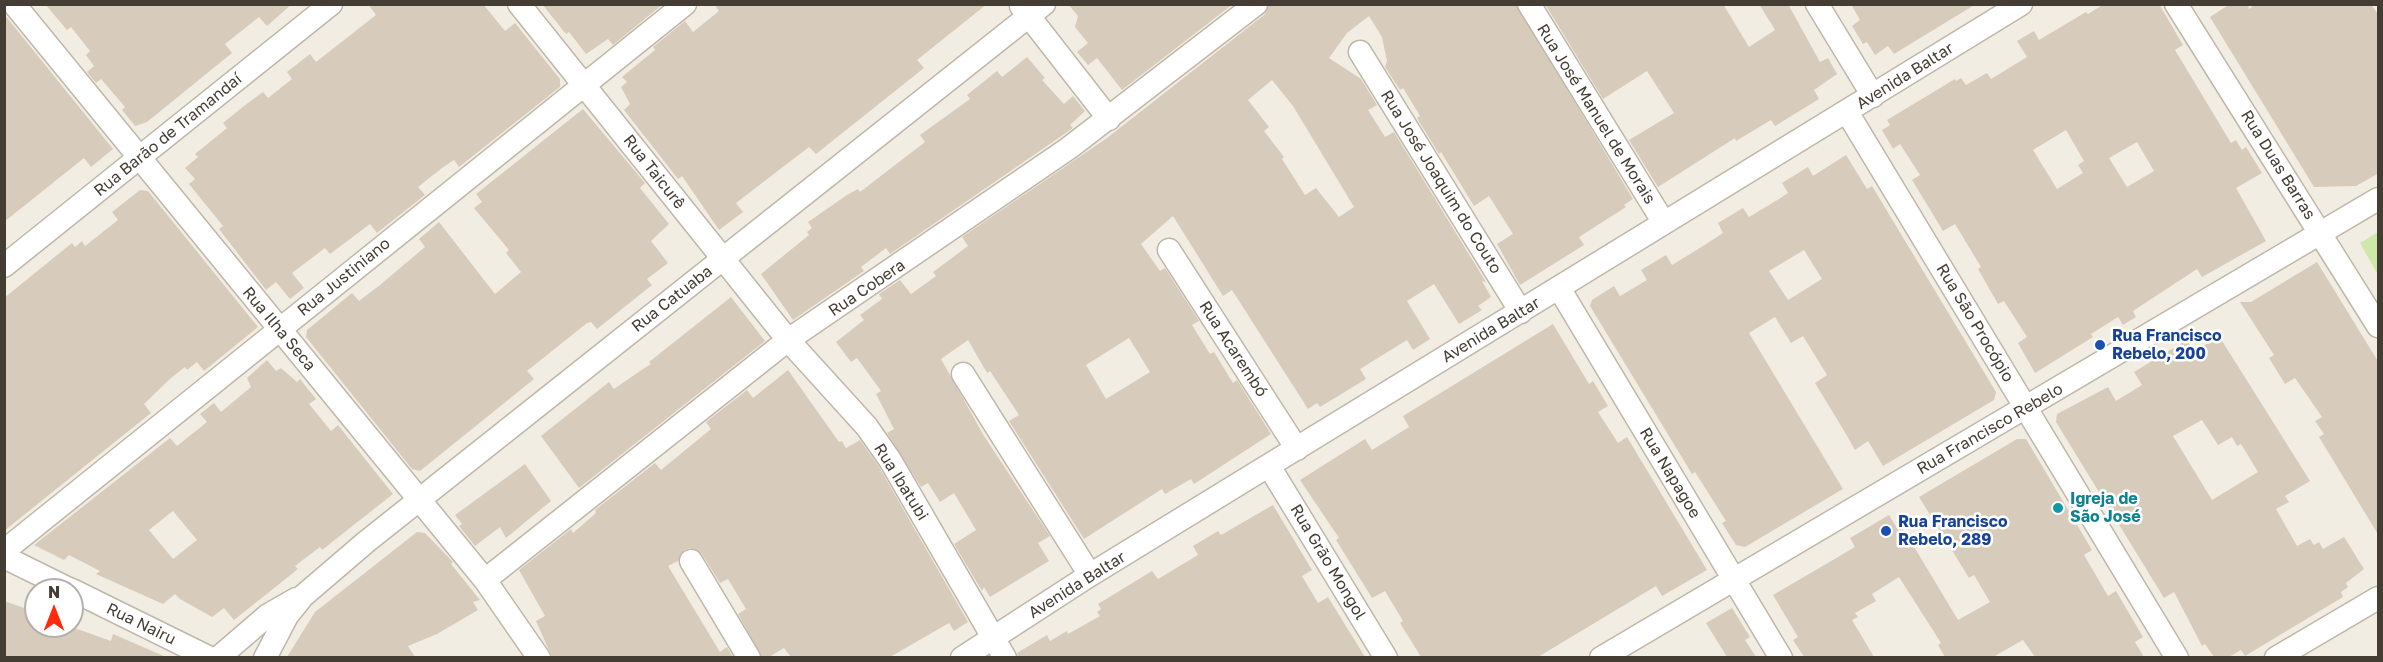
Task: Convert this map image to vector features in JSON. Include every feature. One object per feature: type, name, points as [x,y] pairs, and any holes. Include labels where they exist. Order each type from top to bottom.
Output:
[{"type":"street","name":"Rua Ilha Seca","points":[[14,4],[137,159],[280,329],[485,580],[539,657]]},
{"type":"street","name":"Rua Barão de Tramandaí","points":[[4,266],[331,4]]},
{"type":"street","name":"Rua Taicurê","points":[[519,4],[788,340]]},
{"type":"street","name":"Rua Justiniano","points":[[4,551],[685,4]]},
{"type":"street","name":"Rua Cobera","points":[[485,580],[788,340],[899,266],[1109,119],[1256,4]]},
{"type":"street","name":"Rua José Manuel de Morais","points":[[1529,4],[1664,223]]},
{"type":"street","points":[[1817,4],[1873,96]]},
{"type":"street","name":"Avenida Baltar","points":[[962,657],[1000,648],[1090,575],[2021,4]]},
{"type":"street","name":"Rua Duas Barras","points":[[2176,4],[2379,326]]},
{"type":"street","points":[[1032,8],[1109,119]]},
{"type":"street","name":"Rua Catuaba","points":[[218,657],[268,615],[303,596],[1032,8]]},
{"type":"street","name":"Rua José Joaquim do Couto","points":[[1360,52],[1521,312]]},
{"type":"street","name":"Rua São Procópio","points":[[1847,112],[2177,657]]},
{"type":"street","name":"Rua Francisco Rebelo","points":[[1601,657],[2379,199]]},
{"type":"street","name":"Rua Acarembó","points":[[1169,250],[1296,449]]},
{"type":"street","name":"Rua Napagoe","points":[[1559,288],[1781,657]]},
{"type":"street","name":"Rua Ibatubi","points":[[788,340],[855,413],[890,460],[1000,648]]},
{"type":"street","points":[[963,374],[1090,575]]},
{"type":"street","name":"Rua Grão Mongol","points":[[1269,466],[1386,657]]},
{"type":"street","name":"Rua Nairu","points":[[4,557],[47,578]]},
{"type":"street","points":[[691,561],[749,657]]},
{"type":"street","name":"Rua Nairu","points":[[84,596],[210,657]]},
{"type":"street","name":"Rua Catuaba","points":[[265,657],[287,616],[303,596]]},
{"type":"street","points":[[2276,657],[2379,598]]},
{"type":"green space","points":[[2378,232],[2378,275],[2360,243]]},
{"type":"building","points":[[45,4],[292,4],[267,26],[259,17],[225,44],[232,53],[147,122],[135,126],[122,110],[125,107],[101,79],[96,83],[87,72],[94,66],[86,55],[90,51],[71,27],[67,30]]},
{"type":"building","points":[[368,4],[483,4],[505,31],[515,23],[560,79],[560,87],[459,167],[454,160],[418,187],[425,195],[377,233],[370,224],[330,254],[325,248],[292,273],[304,288],[290,299],[276,282],[266,290],[219,229],[223,226],[189,184],[195,179],[185,168],[198,157],[195,154],[227,128],[223,123],[244,106],[263,92],[268,98],[292,79],[287,72],[310,54],[316,62],[376,15]]},
{"type":"building","points":[[542,4],[663,4],[613,45],[608,39],[586,54],[569,32],[566,34]]},
{"type":"building","points":[[714,4],[987,4],[917,60],[924,68],[816,154],[809,147],[736,203],[743,212],[719,230],[682,176],[678,179],[624,110],[630,104],[621,87],[627,82],[622,77],[655,50],[653,47],[685,21],[693,32],[719,11]]},
{"type":"building","points":[[1068,4],[1233,4],[1122,90],[1097,58],[1088,65],[1077,52],[1088,43],[1075,27],[1078,16]]},
{"type":"building","points":[[1269,4],[1516,4],[1633,199],[1624,205],[1626,207],[1579,237],[1584,245],[1520,285],[1497,244],[1513,234],[1489,196],[1474,206],[1441,152],[1439,154],[1417,118],[1420,116],[1403,88],[1400,90],[1385,67],[1387,61],[1382,37],[1369,16],[1347,33],[1329,58],[1361,79],[1377,105],[1368,110],[1385,137],[1394,132],[1486,282],[1482,281],[1491,297],[1478,306],[1482,310],[1459,324],[1434,284],[1407,301],[1430,339],[1413,350],[1407,340],[1360,369],[1366,379],[1320,407],[1317,403],[1308,409],[1232,290],[1223,296],[1173,216],[1141,244],[1160,271],[1165,268],[1199,321],[1192,325],[1210,354],[1214,352],[1233,383],[1237,380],[1271,434],[1194,484],[1191,479],[1165,494],[1162,489],[1084,539],[1009,421],[1019,415],[990,371],[987,373],[968,340],[941,359],[984,436],[1050,536],[1038,543],[1049,561],[990,597],[984,587],[982,591],[954,544],[976,530],[954,493],[940,502],[928,483],[921,487],[887,433],[894,429],[876,394],[881,391],[857,358],[851,362],[836,342],[864,320],[860,315],[882,299],[879,294],[900,280],[911,294],[936,276],[933,272],[968,246],[962,237],[1107,138],[1264,15]],"holes":[[[1272,80],[1293,106],[1354,207],[1339,217],[1316,188],[1305,195],[1282,159],[1284,157],[1264,131],[1269,127],[1248,100]],[[1129,338],[1150,372],[1106,399],[1086,365]]]},
{"type":"building","points":[[1545,4],[1723,4],[1749,47],[1775,30],[1759,4],[1788,4],[1820,62],[1828,58],[1837,74],[1814,90],[1819,99],[1775,126],[1771,120],[1736,141],[1735,138],[1658,187],[1629,140],[1674,113],[1647,71],[1603,99]]},
{"type":"building","points":[[1851,4],[1976,4],[1894,54],[1888,46],[1875,55],[1867,42],[1863,44],[1852,26],[1860,20]]},
{"type":"building","points":[[2104,4],[2159,4],[2183,45],[2175,50],[2231,143],[2236,140],[2242,150],[2246,147],[2262,173],[2236,188],[2266,241],[2202,277],[2197,269],[2133,311],[2136,317],[2123,325],[2118,317],[2091,334],[2093,337],[2035,373],[2018,343],[2027,337],[2004,301],[1998,304],[1978,269],[1981,267],[1955,224],[1943,231],[1912,180],[1920,175],[1900,144],[1893,149],[1882,130],[1890,125],[1887,120],[1955,79],[1956,81],[1961,78],[1966,85],[1987,73],[1991,79],[2027,57],[2017,41],[2034,31],[2039,40],[2086,12],[2088,14]],"holes":[[[2066,130],[2084,161],[2078,165],[2083,173],[2057,189],[2033,150]],[[2137,142],[2154,171],[2127,187],[2109,158]]]},
{"type":"building","points":[[2230,4],[2248,4],[2249,9],[2256,4],[2371,4],[2379,16],[2379,173],[2356,186],[2314,187],[2210,17]]},
{"type":"building","points":[[4,14],[113,149],[91,167],[84,158],[4,222]]},
{"type":"building","points":[[1027,57],[1045,78],[1042,80],[1064,104],[1073,96],[1085,111],[1070,125],[1073,128],[890,254],[886,248],[861,267],[864,271],[793,320],[761,274],[809,235],[807,232],[812,228],[808,222],[847,195],[858,189],[860,192],[925,142],[920,135],[970,99],[967,95],[997,71],[1002,77]]},
{"type":"building","points":[[583,109],[645,183],[640,188],[669,224],[651,241],[668,263],[647,279],[652,285],[597,329],[591,322],[587,323],[527,371],[534,379],[420,471],[412,469],[306,337],[307,330],[352,293],[359,301],[380,285],[425,247],[419,239],[439,222],[495,294],[521,272],[506,253],[509,250],[474,208],[482,202],[476,194]]},
{"type":"building","points":[[1846,155],[1867,189],[1872,186],[1996,392],[1994,400],[1883,466],[1868,441],[1855,450],[1815,383],[1827,375],[1803,336],[1791,343],[1775,317],[1749,333],[1843,489],[1745,547],[1736,545],[1722,523],[1726,521],[1695,472],[1692,474],[1590,306],[1592,300],[1614,286],[1620,296],[1647,280],[1641,270],[1666,255],[1672,265],[1703,246],[1723,233],[1718,223],[1743,208],[1749,217],[1779,199],[1788,193],[1782,183],[1808,167],[1813,176]],"holes":[[[1804,250],[1822,279],[1788,300],[1769,271]]]},
{"type":"building","points":[[140,190],[148,191],[258,327],[204,371],[197,362],[187,370],[185,367],[171,378],[144,404],[151,413],[4,531],[4,298],[72,243],[75,247],[82,241],[85,246],[118,220],[112,212]]},
{"type":"building","points":[[2317,262],[2379,363],[2379,536],[2319,437],[2324,434],[2315,421],[2322,417],[2295,378],[2285,384],[2269,358],[2274,355],[2240,302],[2251,302]]},
{"type":"building","points":[[731,297],[765,341],[579,488],[541,436],[609,382],[614,389],[651,364],[649,362]]},
{"type":"building","points":[[1553,324],[1589,384],[1593,381],[1608,406],[1598,412],[1618,443],[1627,437],[1707,570],[1662,596],[1656,586],[1538,657],[1421,657],[1400,623],[1403,621],[1385,591],[1372,598],[1336,540],[1339,538],[1300,480],[1365,439],[1372,450],[1409,427],[1403,416]]},
{"type":"building","points":[[2219,336],[2310,481],[2285,496],[2289,502],[2276,509],[2297,546],[2310,539],[2314,545],[2319,542],[2323,549],[2344,537],[2364,569],[2346,583],[2348,587],[2341,592],[2343,597],[2245,656],[2241,650],[2229,657],[2214,657],[2205,644],[2202,646],[2174,592],[2164,598],[2056,422],[2057,414],[2108,387],[2116,401],[2142,385],[2134,372],[2187,340],[2194,352]],"holes":[[[2202,420],[2218,445],[2232,437],[2237,446],[2241,444],[2258,472],[2212,500],[2173,436]]]},
{"type":"building","points":[[267,360],[276,371],[281,368],[297,382],[300,379],[316,399],[309,404],[331,431],[338,425],[393,494],[322,550],[320,547],[295,566],[298,569],[234,620],[224,608],[212,617],[175,594],[163,604],[96,574],[100,571],[69,555],[64,560],[34,545],[170,438],[177,446],[207,422],[200,414],[214,403],[221,412],[251,387],[247,378]],"holes":[[[173,511],[197,540],[173,559],[149,530]]]},
{"type":"building","points":[[788,370],[839,442],[842,441],[846,448],[860,440],[879,467],[968,622],[954,631],[949,623],[890,657],[791,657],[784,648],[769,657],[762,657],[738,614],[746,609],[728,579],[720,583],[702,554],[690,548],[684,550],[678,561],[668,566],[720,652],[727,647],[733,657],[552,657],[536,621],[545,616],[519,570],[571,529],[573,533],[596,513],[595,510],[655,463],[661,470],[711,429],[706,422],[747,390],[753,398]]},
{"type":"building","points":[[2017,439],[2026,439],[2092,550],[2084,555],[2108,596],[2116,591],[2143,637],[2135,642],[2144,657],[2035,657],[2023,640],[1993,657],[1945,657],[1938,645],[1941,643],[1899,577],[1872,594],[1876,601],[1855,613],[1858,617],[1852,620],[1874,657],[1804,657],[1793,640],[1798,637],[1773,595],[1855,547],[1850,538],[1889,515],[1897,528],[1901,525],[1958,620],[1990,602],[1974,575],[1969,578],[1919,497]]},
{"type":"building","points":[[525,464],[551,501],[506,538],[500,527],[475,546],[459,526],[462,524],[455,515]]},
{"type":"building","points":[[1273,505],[1312,570],[1302,576],[1318,603],[1328,597],[1365,657],[1018,657],[1017,653],[1047,635],[1050,641],[1100,616],[1097,612],[1101,609],[1098,604],[1152,571],[1158,579],[1198,555],[1193,546],[1218,531],[1221,535]]},
{"type":"building","points":[[417,532],[425,533],[453,562],[451,564],[480,600],[473,602],[478,610],[437,634],[408,646],[415,657],[287,657],[315,612]]},
{"type":"building","points":[[4,601],[24,608],[24,638],[84,638],[84,631],[111,641],[113,634],[166,657],[4,657]]},
{"type":"building","points":[[1732,608],[1750,637],[1745,640],[1756,657],[1727,657],[1706,623]]},
{"type":"place","name":"Rua Francisco Rebelo, 200","points":[[2100,345]]},
{"type":"place","name":"Igreja de São José","points":[[2058,508]]},
{"type":"place","name":"Rua Francisco Rebelo, 289","points":[[1886,531]]}]
